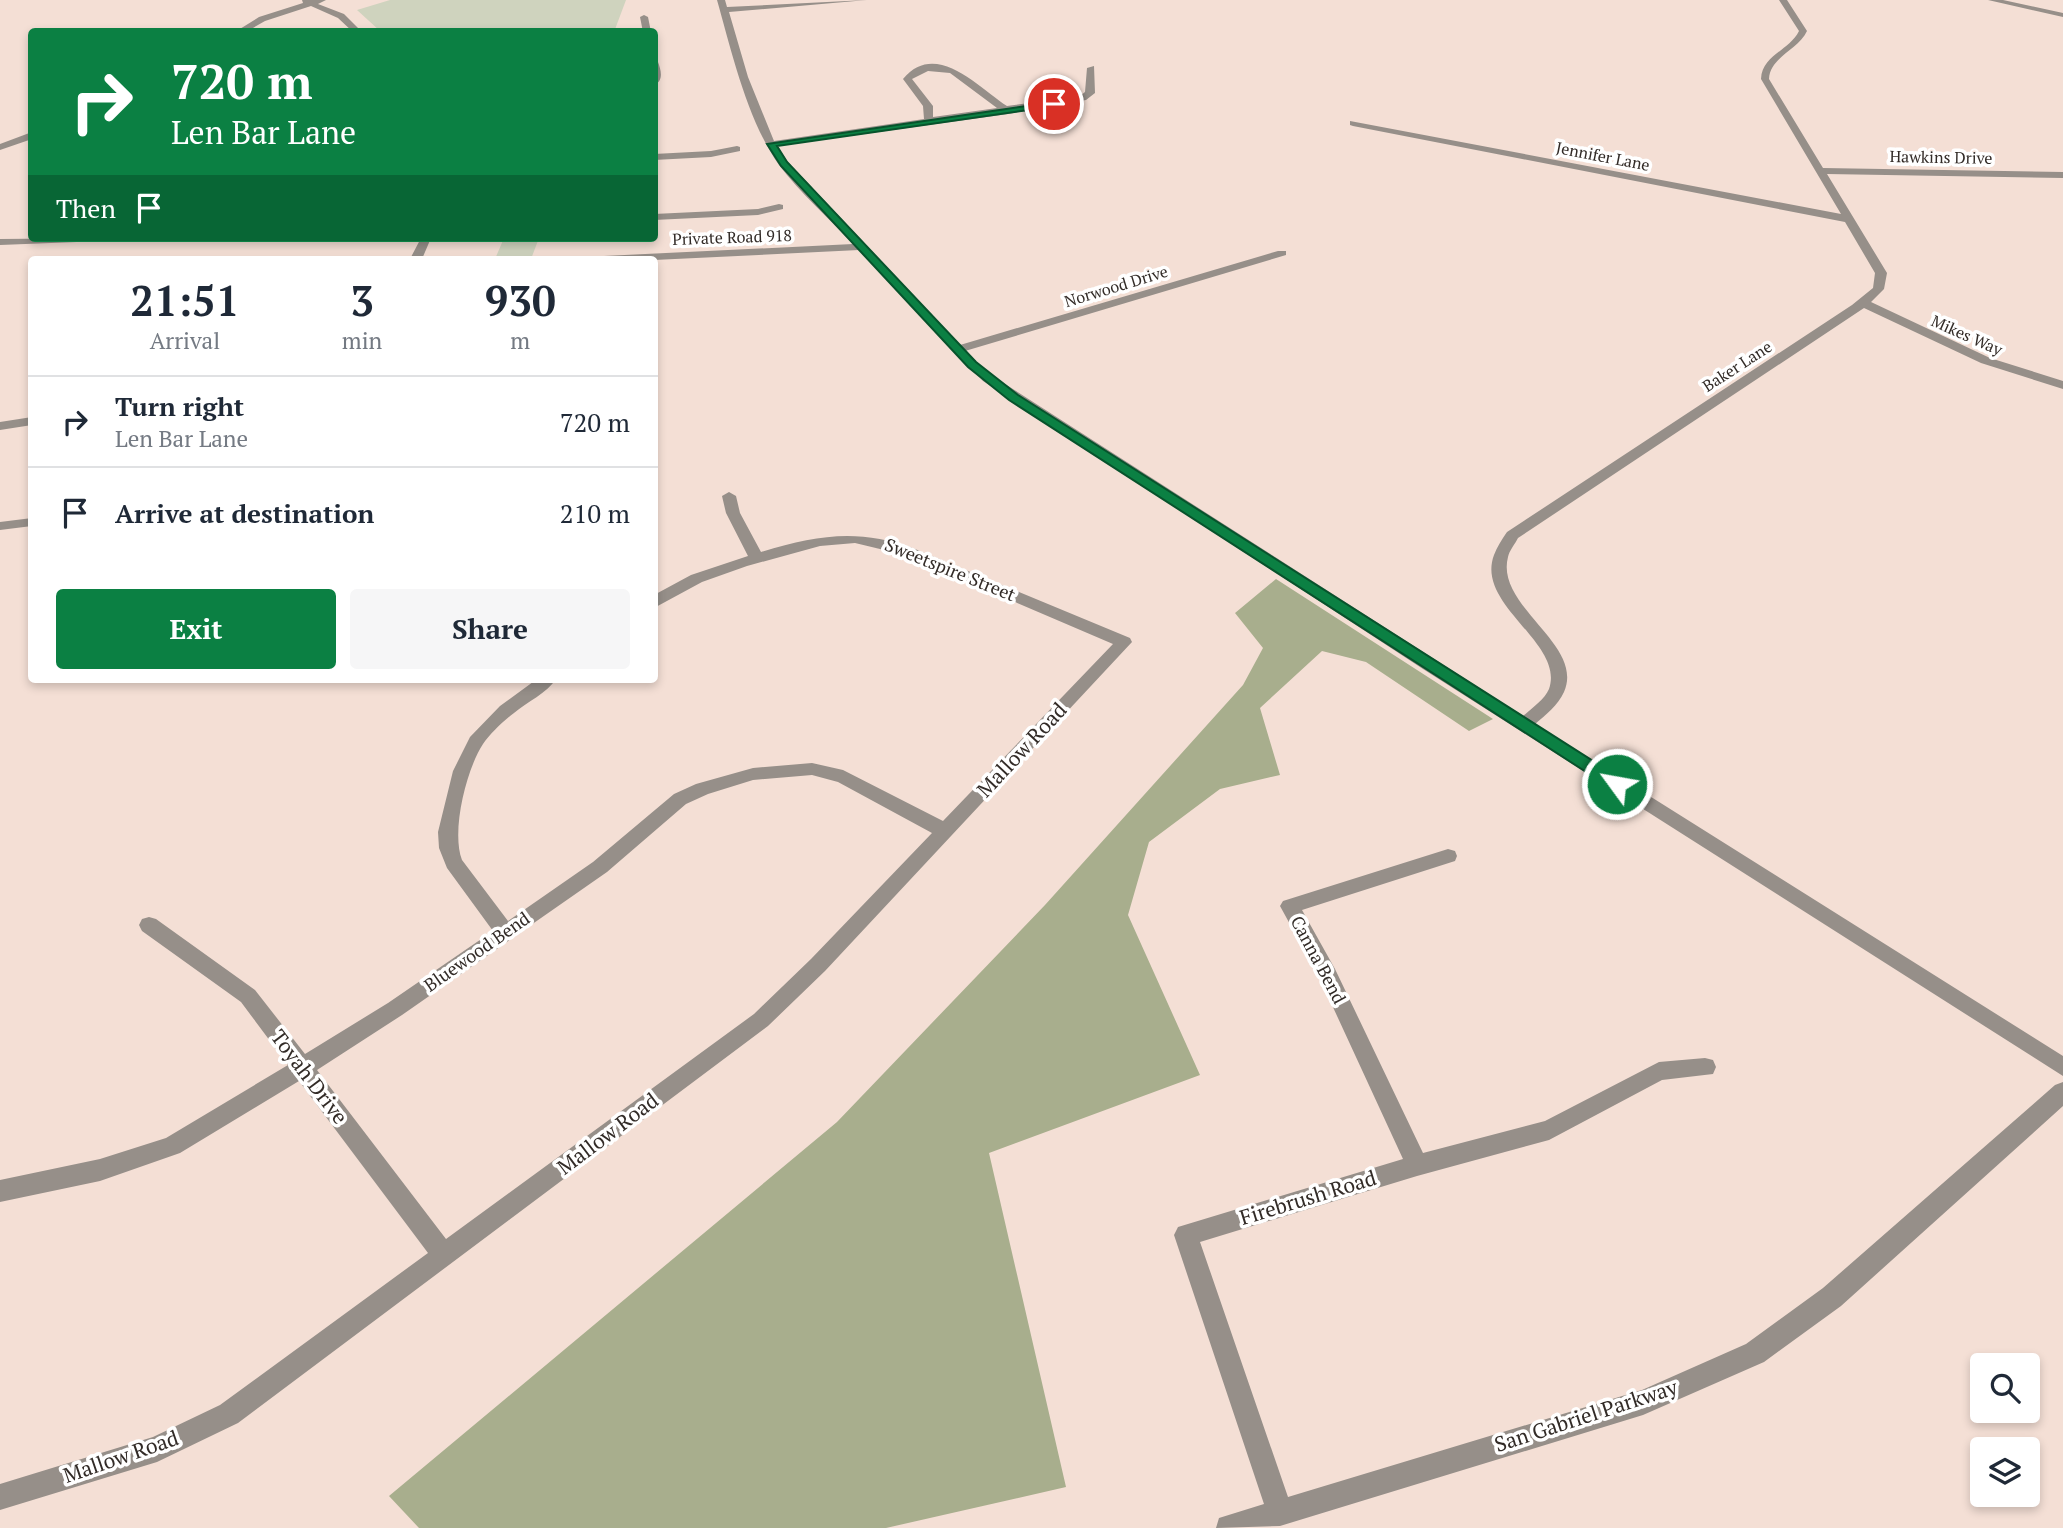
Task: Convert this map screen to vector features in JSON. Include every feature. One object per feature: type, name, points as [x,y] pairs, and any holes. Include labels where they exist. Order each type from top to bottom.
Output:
[{"type":"street","points":[[246,28],[306,2],[322,0]]},
{"type":"street","points":[[863,0],[721,5],[742,73],[771,144],[784,164],[972,365],[1013,397],[2063,1067]]},
{"type":"street","name":"Baker Lane","points":[[1524,725],[1554,694],[1559,679],[1556,662],[1501,583],[1498,569],[1504,545],[1512,535],[1863,303],[1879,289],[1882,277],[1765,79],[1767,67],[1802,34],[1802,26],[1783,0]]},
{"type":"street","points":[[1992,0],[2063,15]]},
{"type":"street","points":[[306,2],[341,16],[354,28]]},
{"type":"street","points":[[644,17],[646,28]]},
{"type":"street","points":[[771,144],[1083,98],[1090,93],[1091,68]]},
{"type":"street","points":[[929,122],[928,106],[907,79],[916,71],[927,69],[953,70],[990,101],[1008,111]]},
{"type":"street","name":"Jennifer Lane","points":[[1353,122],[1848,219]]},
{"type":"street","points":[[0,147],[28,136]]},
{"type":"street","points":[[658,157],[711,154],[737,149]]},
{"type":"street","name":"Hawkins Drive","points":[[1819,171],[2063,175]]},
{"type":"street","points":[[658,216],[758,212],[779,207]]},
{"type":"street","points":[[0,242],[28,241]]},
{"type":"street","name":"Private Road 918","points":[[658,256],[860,247]]},
{"type":"street","name":"Norwood Drive","points":[[958,349],[1282,253]]},
{"type":"street","name":"Mikes Way","points":[[1863,303],[1970,356],[2063,385]]},
{"type":"street","points":[[0,426],[28,422]]},
{"type":"street","points":[[729,496],[733,513],[757,558]]},
{"type":"street","points":[[0,526],[28,522]]},
{"type":"street","name":"Sweetspire Street","points":[[658,601],[703,573],[757,558],[837,539],[874,541],[910,552],[1124,642]]},
{"type":"street","name":"Mallow Road","points":[[0,1497],[157,1449],[229,1415],[761,1020],[818,965],[1124,642]]},
{"type":"street","points":[[505,932],[454,863],[448,848],[447,832],[462,771],[476,741],[506,710],[543,683]]},
{"type":"street","name":"Bluewood Bend","points":[[0,1191],[100,1170],[172,1146],[303,1068],[395,1009],[600,867],[680,799],[723,782],[753,774],[812,769],[843,777],[946,831]]},
{"type":"street","name":"Canna Bend","points":[[1417,1165],[1328,975],[1290,906],[1448,856]]},
{"type":"street","name":"Toyah Drive","points":[[149,925],[248,996],[444,1255]]},
{"type":"street","name":"Firebrush Road","points":[[1280,1513],[1186,1235],[1417,1165],[1549,1130],[1659,1071],[1705,1067]]},
{"type":"street","name":"San Gabriel Parkway","points":[[1229,1528],[1643,1402],[1755,1353],[1832,1297],[2063,1092]]},
{"type":"green space","points":[[390,0],[626,0],[616,28],[377,28],[357,10]]},
{"type":"green space","points":[[502,242],[537,242],[532,256],[496,256]]},
{"type":"green space","points":[[1276,579],[1493,719],[1469,731],[1366,662],[1322,651],[1260,708],[1280,775],[1220,789],[1149,842],[1128,915],[1200,1075],[989,1153],[1066,1487],[886,1528],[419,1528],[389,1496],[837,1122],[1045,905],[1243,685],[1263,648],[1235,613]]},
{"type":"route","points":[[1054,104],[771,144],[784,164],[852,238],[987,378],[1617,784]]}]
